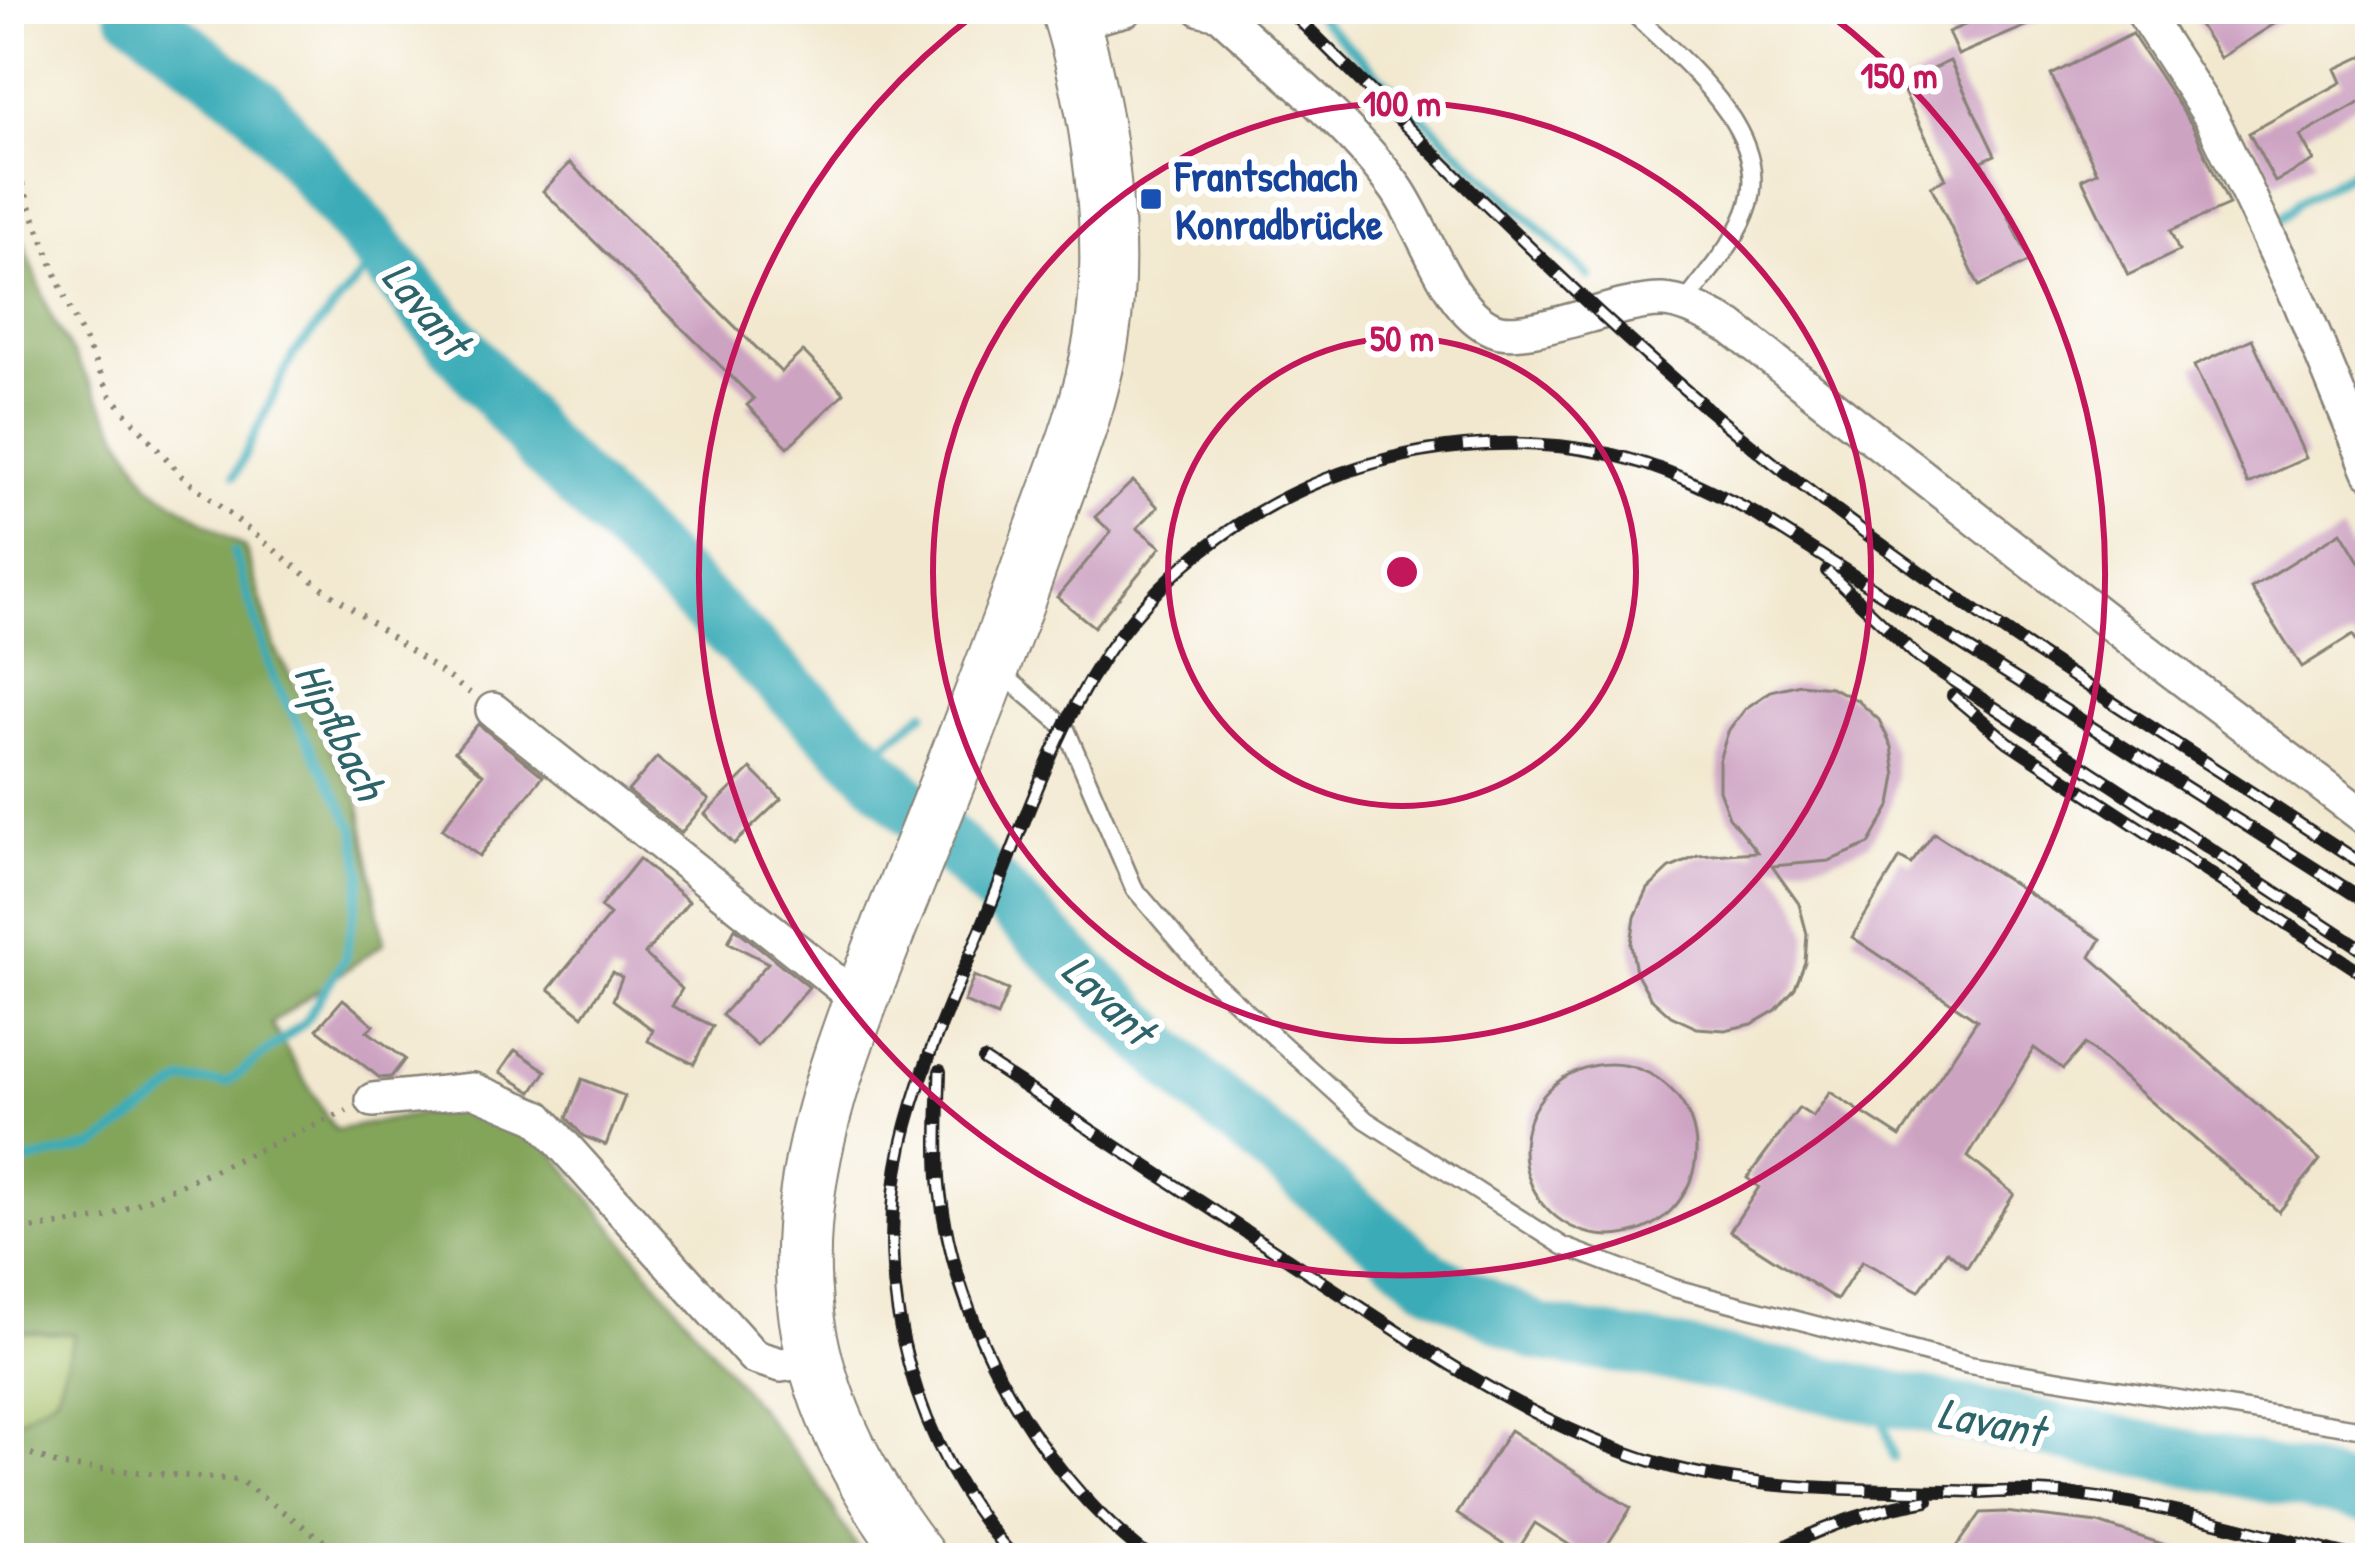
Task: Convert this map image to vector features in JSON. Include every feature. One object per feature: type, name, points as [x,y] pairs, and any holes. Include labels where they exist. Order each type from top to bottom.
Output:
[{"type":"main road","points":[[918,1558],[876,1503],[841,1435],[815,1360],[805,1306],[802,1247],[809,1171],[830,1088],[860,1001],[994,666],[1073,444],[1101,341],[1106,274],[1100,167],[1090,93],[1070,16]]},
{"type":"street","points":[[1070,16],[1126,9]]},
{"type":"street","points":[[1202,9],[1220,13],[1336,122],[1395,187],[1460,302],[1476,319],[1494,330],[1515,334],[1630,304],[1663,302],[1684,305],[1731,327],[2370,821]]},
{"type":"street","points":[[2141,9],[2211,117],[2300,302],[2370,471]]},
{"type":"street","points":[[493,710],[860,1001]]},
{"type":"street","points":[[373,1100],[473,1090],[538,1117],[754,1357],[782,1365],[815,1360]]},
{"type":"lane","points":[[1629,9],[1710,91],[1738,130],[1753,163],[1749,205],[1733,239],[1684,305]]},
{"type":"lane","points":[[994,666],[1065,727],[1134,888],[1215,983],[1366,1120],[1562,1246],[1673,1288],[1969,1365],[2370,1430]]},
{"type":"path","points":[[9,150],[68,303],[111,396],[182,477],[312,580],[493,710]]},
{"type":"path","points":[[9,1232],[106,1218],[373,1100]]},
{"type":"path","points":[[9,1445],[61,1466],[239,1480],[347,1558]]},
{"type":"green space","points":[[9,203],[51,316],[150,486],[245,548],[276,650],[359,801],[384,943],[271,1024],[335,1130],[478,1103],[536,1131],[813,1476],[863,1558],[9,1558],[9,1425],[56,1396],[75,1334],[9,1331]]},
{"type":"green space","points":[[9,1331],[76,1333],[56,1396],[9,1425]]},
{"type":"building","points":[[2002,9],[2066,9],[1958,55],[1948,32]]},
{"type":"building","points":[[2189,9],[2298,9],[2220,58]]},
{"type":"building","points":[[2132,34],[2193,127],[2229,205],[2170,231],[2179,251],[2128,275],[2082,179],[2097,172],[2051,75]]},
{"type":"building","points":[[2370,53],[2370,97],[2300,136],[2314,161],[2275,182],[2249,133],[2342,82],[2336,69]]},
{"type":"building","points":[[1950,61],[1995,155],[1982,161],[2030,261],[1979,286],[1931,186],[1946,179],[1900,84]]},
{"type":"building","points":[[570,163],[781,372],[803,351],[844,393],[788,447],[747,405],[754,399],[543,191]]},
{"type":"building","points":[[2252,339],[2306,458],[2248,484],[2194,366]]},
{"type":"building","points":[[1133,481],[1158,507],[1137,528],[1161,547],[1094,627],[1057,597],[1111,532],[1095,517]]},
{"type":"building","points":[[2341,532],[2370,580],[2370,664],[2353,635],[2302,667],[2251,588]]},
{"type":"building","points":[[1800,684],[1830,687],[1857,700],[1879,720],[1892,747],[1896,776],[1891,805],[1869,844],[1829,861],[1772,866],[1799,904],[1807,934],[1805,962],[1795,988],[1776,1010],[1752,1024],[1725,1030],[1697,1028],[1671,1016],[1650,997],[1636,972],[1631,944],[1635,917],[1648,889],[1670,868],[1698,856],[1757,852],[1729,817],[1719,790],[1719,760],[1728,732],[1746,708],[1771,691]]},
{"type":"building","points":[[478,724],[543,776],[479,856],[442,829],[483,774],[455,751]]},
{"type":"building","points":[[657,757],[709,800],[681,833],[628,791]]},
{"type":"building","points":[[751,769],[781,799],[734,844],[705,814]]},
{"type":"building","points":[[1934,833],[2101,939],[2091,957],[2320,1160],[2279,1212],[2085,1044],[2063,1069],[2034,1048],[1968,1157],[2014,1194],[1967,1267],[1947,1251],[1919,1291],[1862,1261],[1837,1300],[1730,1231],[1759,1187],[1747,1178],[1799,1108],[1813,1117],[1830,1092],[1900,1137],[1977,1020],[1852,937],[1900,858],[1911,864]]},
{"type":"building","points":[[639,859],[689,901],[645,954],[682,989],[672,1006],[713,1026],[694,1064],[648,1041],[653,1030],[613,1000],[622,977],[612,972],[583,1016],[549,989],[610,915],[600,907]]},
{"type":"building","points":[[735,928],[809,987],[757,1046],[722,1015],[768,963],[728,942]]},
{"type":"building","points":[[974,976],[1008,990],[997,1016],[964,1002]]},
{"type":"building","points":[[343,999],[374,1025],[367,1031],[405,1059],[391,1077],[380,1078],[317,1029]]},
{"type":"building","points":[[515,1050],[546,1071],[532,1092],[500,1072]]},
{"type":"building","points":[[1610,1064],[1643,1071],[1671,1089],[1689,1117],[1696,1150],[1689,1183],[1671,1211],[1643,1229],[1610,1236],[1577,1229],[1549,1211],[1531,1183],[1524,1150],[1531,1117],[1549,1089],[1577,1071]]},
{"type":"building","points":[[582,1079],[625,1096],[606,1145],[583,1136],[567,1118]]},
{"type":"building","points":[[1510,1430],[1631,1508],[1599,1558],[1590,1558],[1535,1523],[1516,1553],[1457,1514]]},
{"type":"building","points":[[1981,1513],[2098,1523],[2190,1553],[2189,1558],[1949,1558]]},
{"type":"waterway","name":"Lavant","points":[[133,9],[260,107],[543,449],[1197,1085],[1429,1278],[1539,1333],[1672,1354],[2370,1495]]},
{"type":"waterway","points":[[1310,9],[1590,277]]},
{"type":"waterway","points":[[2278,221],[2298,202],[2370,162]]},
{"type":"waterway","name":"Hipflbach","points":[[235,475],[293,355],[381,253]]},
{"type":"waterway","name":"Hipflbach","points":[[9,1165],[95,1146],[185,1081],[227,1083],[304,1023],[345,958],[362,875],[355,829],[273,678],[234,552]]},
{"type":"waterway","points":[[864,761],[925,712]]},
{"type":"waterway","points":[[1875,1395],[1894,1458]]},
{"type":"railway","points":[[1288,9],[1584,298],[1771,461],[1991,621],[2370,870]]},
{"type":"railway","points":[[1015,1558],[950,1468],[909,1365],[892,1255],[894,1199],[910,1115],[941,1025],[1040,780],[1102,660],[1147,602],[1200,552],[1260,511],[1324,480],[1393,458],[1464,446],[1537,445],[1609,454],[1668,472],[1759,516],[2370,904]]},
{"type":"railway","points":[[1827,571],[1919,658],[2370,954]]},
{"type":"railway","points":[[1953,696],[2008,742],[2370,978]]},
{"type":"railway","points":[[984,1060],[1441,1359],[1570,1429],[1661,1464],[1743,1481],[1995,1492]]},
{"type":"railway","points":[[940,1071],[940,1190],[949,1242],[984,1345],[1039,1441],[1073,1484],[1150,1558]]},
{"type":"railway","points":[[1980,1493],[2028,1492],[2123,1502],[2356,1558]]},
{"type":"railway","points":[[1764,1558],[1843,1522],[1927,1500]]},
{"type":"place","name":"Frantschach Konradbrücke","points":[[1151,199]]}]
